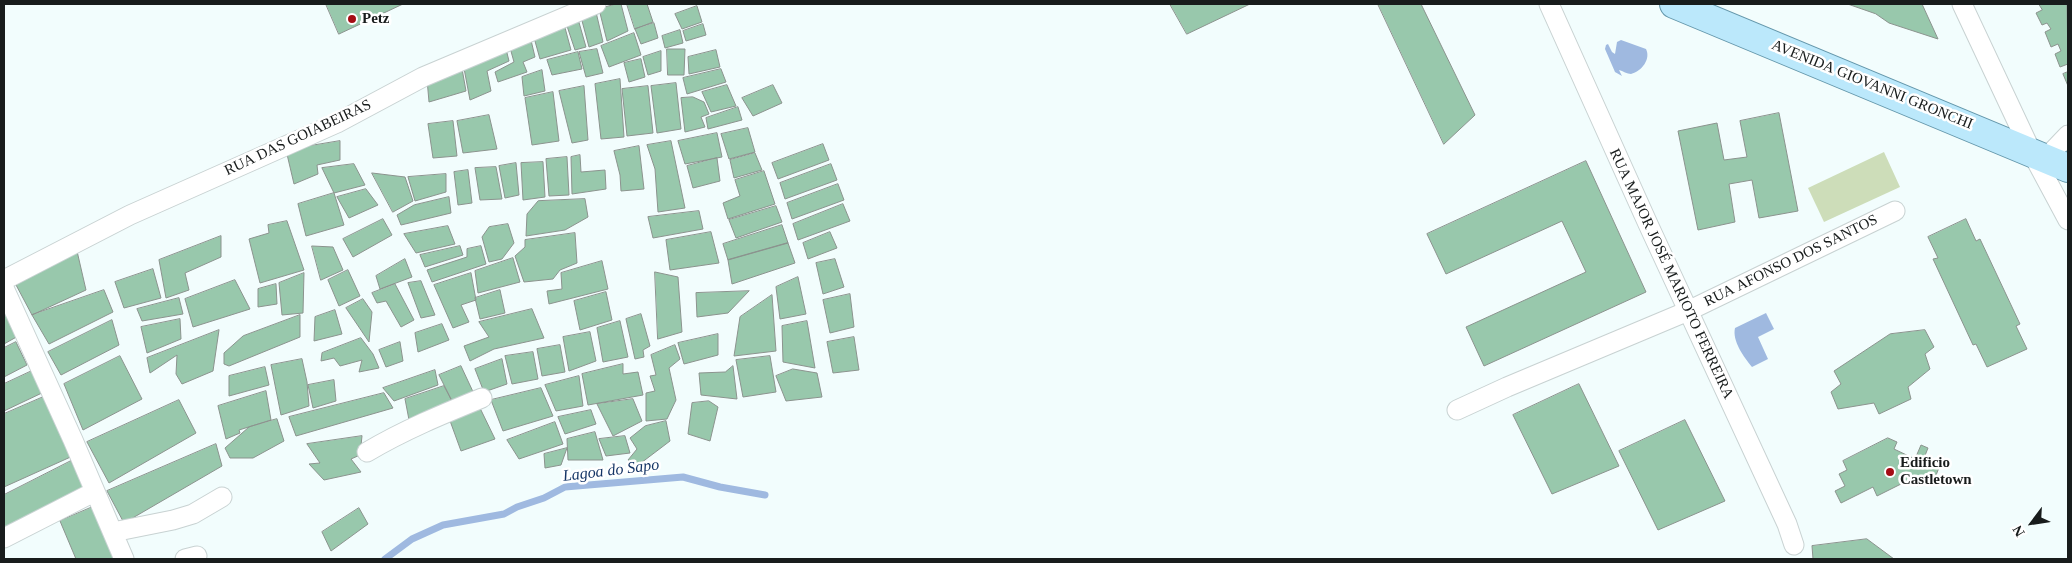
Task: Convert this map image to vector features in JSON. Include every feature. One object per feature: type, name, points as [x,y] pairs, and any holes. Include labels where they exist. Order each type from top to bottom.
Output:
[{"type":"main road","name":"AVENIDA GIOVANNI GRONCHI","points":[[1674,4],[2048,159]]},
{"type":"street","name":"RUA DAS GOIABEIRAS","points":[[4,280],[130,215],[337,123],[423,77],[596,4]]},
{"type":"street","name":"RUA MAJOR JOSÉ MARIOTO FERREIRA","points":[[1549,4],[1787,524],[1794,545]]},
{"type":"street","points":[[1962,4],[2048,159],[2068,220]]},
{"type":"street","points":[[2048,159],[2068,135]]},
{"type":"street","name":"RUA AFONSO DOS SANTOS","points":[[1457,410],[1688,310],[1895,211]]},
{"type":"street","points":[[4,288],[73,440],[124,559]]},
{"type":"street","points":[[367,452],[393,437],[482,398]]},
{"type":"street","points":[[4,538],[94,492]]},
{"type":"street","points":[[113,532],[193,514],[222,497]]},
{"type":"green space","points":[[1884,152],[1900,187],[1824,222],[1808,188]]},
{"type":"water","points":[[1621,40],[1646,49],[1647,53],[1646,61],[1642,67],[1631,74],[1619,70],[1622,76],[1615,72],[1605,49],[1608,44],[1615,54],[1617,42]]},
{"type":"water","points":[[1766,313],[1774,329],[1758,337],[1768,359],[1752,367],[1742,354],[1737,343],[1735,328]]},
{"type":"building","name":"Petz","points":[[326,4],[403,4],[339,34]]},
{"type":"building","points":[[621,4],[628,31],[607,41],[599,9]]},
{"type":"building","points":[[627,4],[647,4],[653,22],[635,29]]},
{"type":"building","points":[[1170,4],[1250,4],[1187,34]]},
{"type":"building","points":[[1378,4],[1421,4],[1475,115],[1444,144]]},
{"type":"building","points":[[1848,4],[1922,4],[1938,39],[1889,23],[1876,14]]},
{"type":"building","points":[[2039,4],[2067,4],[2068,64],[2060,67],[2055,54],[2061,51],[2058,44],[2051,47],[2045,32],[2051,29],[2047,23],[2042,25],[2036,13],[2042,10]]},
{"type":"building","points":[[697,6],[702,22],[682,29],[675,14]]},
{"type":"building","points":[[596,12],[603,42],[589,47],[581,17]]},
{"type":"building","points":[[578,19],[586,47],[575,50],[566,23]]},
{"type":"building","points":[[654,23],[658,38],[641,44],[635,29]]},
{"type":"building","points":[[564,24],[571,50],[540,59],[533,34]]},
{"type":"building","points":[[703,24],[706,35],[686,41],[683,31]]},
{"type":"building","points":[[680,30],[683,43],[665,48],[662,36]]},
{"type":"building","points":[[634,33],[641,55],[609,67],[601,46]]},
{"type":"building","points":[[530,36],[535,57],[523,62],[527,72],[498,82],[495,72],[514,62],[509,44]]},
{"type":"building","points":[[505,45],[509,61],[487,71],[491,91],[470,100],[463,63]]},
{"type":"building","points":[[597,49],[603,73],[586,77],[579,52]]},
{"type":"building","points":[[667,49],[685,49],[684,75],[668,75]]},
{"type":"building","points":[[716,50],[720,67],[689,74],[688,57]]},
{"type":"building","points":[[661,51],[661,71],[648,75],[643,57]]},
{"type":"building","points":[[578,52],[582,69],[552,75],[547,60]]},
{"type":"building","points":[[641,59],[645,77],[629,82],[624,63]]},
{"type":"building","points":[[461,63],[466,91],[429,102],[427,79]]},
{"type":"building","points":[[721,69],[726,82],[687,94],[683,78]]},
{"type":"building","points":[[542,70],[545,91],[524,96],[522,77]]},
{"type":"building","points":[[2068,72],[2068,86],[2063,74]]},
{"type":"building","points":[[620,79],[624,137],[601,139],[595,84]]},
{"type":"building","points":[[676,83],[681,129],[657,133],[651,86]]},
{"type":"building","points":[[727,85],[736,106],[711,112],[702,92]]},
{"type":"building","points":[[773,85],[782,103],[753,116],[742,98]]},
{"type":"building","points":[[584,86],[588,140],[572,143],[559,91]]},
{"type":"building","points":[[648,86],[653,133],[627,136],[622,89]]},
{"type":"building","points":[[553,92],[559,141],[532,145],[525,98]]},
{"type":"building","points":[[693,97],[704,102],[709,114],[701,117],[705,127],[685,132],[681,98]]},
{"type":"building","points":[[738,107],[742,120],[708,129],[706,118]]},
{"type":"building","points":[[1779,113],[1798,211],[1759,218],[1752,180],[1729,184],[1735,222],[1698,230],[1678,131],[1717,123],[1724,160],[1747,157],[1740,121]]},
{"type":"building","points":[[489,115],[497,149],[463,153],[457,121]]},
{"type":"building","points":[[453,121],[457,156],[433,158],[428,124]]},
{"type":"building","points":[[748,128],[755,152],[729,159],[721,134]]},
{"type":"building","points":[[717,133],[722,157],[685,164],[678,141]]},
{"type":"building","points":[[340,141],[340,160],[317,165],[318,174],[294,184],[286,150]]},
{"type":"building","points":[[671,141],[685,208],[658,212],[655,169],[647,145]]},
{"type":"building","points":[[823,144],[829,160],[778,179],[772,163]]},
{"type":"building","points":[[639,146],[644,189],[621,191],[620,175],[614,151]]},
{"type":"building","points":[[755,153],[762,170],[734,178],[730,160]]},
{"type":"building","points":[[580,155],[581,172],[605,170],[606,189],[572,194],[571,157]]},
{"type":"building","points":[[567,157],[569,195],[549,196],[546,159]]},
{"type":"building","points":[[717,158],[720,181],[693,188],[687,166]]},
{"type":"building","points":[[1586,161],[1646,292],[1484,366],[1466,327],[1586,272],[1562,221],[1446,274],[1427,234]]},
{"type":"building","points":[[543,162],[545,197],[523,200],[521,163]]},
{"type":"building","points":[[516,163],[519,195],[505,198],[499,166]]},
{"type":"building","points":[[354,164],[365,185],[334,193],[322,168]]},
{"type":"building","points":[[831,164],[837,180],[785,199],[780,183]]},
{"type":"building","points":[[496,167],[502,199],[480,200],[475,168]]},
{"type":"building","points":[[468,170],[472,203],[458,205],[454,172]]},
{"type":"building","points":[[764,171],[775,204],[728,219],[723,203],[740,196],[735,180]]},
{"type":"building","points":[[372,173],[405,177],[413,201],[393,212]]},
{"type":"building","points":[[446,174],[446,192],[415,201],[408,177]]},
{"type":"building","points":[[838,184],[844,200],[792,219],[787,203]]},
{"type":"building","points":[[366,189],[378,205],[349,218],[337,197]]},
{"type":"building","points":[[334,193],[344,225],[306,236],[298,204]]},
{"type":"building","points":[[449,197],[451,213],[401,225],[397,215],[414,205]]},
{"type":"building","points":[[585,199],[588,217],[565,230],[526,236],[527,214],[538,201]]},
{"type":"building","points":[[843,204],[850,221],[798,240],[793,224]]},
{"type":"building","points":[[776,206],[782,222],[736,238],[729,220]]},
{"type":"building","points":[[699,211],[703,229],[653,238],[648,217]]},
{"type":"building","points":[[383,219],[392,235],[353,257],[343,239]]},
{"type":"building","points":[[1966,219],[1976,241],[1980,239],[2020,324],[2016,326],[2027,349],[1987,367],[1976,344],[1973,345],[1933,259],[1938,258],[1928,237]]},
{"type":"building","points":[[287,221],[304,270],[260,283],[249,239],[269,233],[268,225]]},
{"type":"building","points":[[508,224],[514,243],[502,259],[489,262],[482,237],[489,227]]},
{"type":"building","points":[[782,225],[788,243],[728,260],[723,244]]},
{"type":"building","points":[[448,226],[455,244],[416,253],[404,234]]},
{"type":"building","points":[[711,232],[719,263],[670,270],[666,240]]},
{"type":"building","points":[[830,232],[837,248],[808,259],[803,243]]},
{"type":"building","points":[[575,233],[577,263],[560,270],[553,279],[524,282],[515,256],[525,247],[525,240]]},
{"type":"building","points":[[221,236],[221,257],[185,273],[189,290],[166,298],[159,260]]},
{"type":"building","points":[[788,243],[795,263],[732,284],[728,260]]},
{"type":"building","points":[[312,246],[333,247],[343,270],[321,280]]},
{"type":"building","points":[[460,246],[463,255],[425,267],[420,255]]},
{"type":"building","points":[[481,246],[486,264],[432,282],[427,270],[467,257],[467,249]]},
{"type":"building","points":[[77,251],[86,290],[32,315],[15,283]]},
{"type":"building","points":[[513,258],[520,282],[478,293],[475,271]]},
{"type":"building","points":[[405,259],[412,277],[380,289],[376,276]]},
{"type":"building","points":[[835,259],[844,287],[823,294],[816,263]]},
{"type":"building","points":[[602,261],[608,289],[549,304],[547,291],[562,289],[561,273]]},
{"type":"building","points":[[153,269],[161,298],[124,308],[115,282]]},
{"type":"building","points":[[348,270],[360,296],[339,306],[328,280]]},
{"type":"building","points":[[655,272],[678,277],[682,332],[658,339]]},
{"type":"building","points":[[304,273],[303,313],[282,315],[279,283]]},
{"type":"building","points":[[471,273],[476,300],[461,305],[469,322],[453,328],[434,285]]},
{"type":"building","points":[[798,277],[806,314],[780,319],[776,287]]},
{"type":"building","points":[[235,280],[250,309],[193,327],[185,299]]},
{"type":"building","points":[[421,281],[435,315],[421,318],[408,283]]},
{"type":"building","points":[[276,284],[277,304],[258,307],[258,289]]},
{"type":"building","points":[[395,284],[414,320],[401,327],[386,301],[377,303],[372,293]]},
{"type":"building","points":[[104,290],[113,312],[49,344],[32,315]]},
{"type":"building","points":[[500,290],[505,313],[480,319],[475,298]]},
{"type":"building","points":[[749,291],[728,313],[697,317],[696,293]]},
{"type":"building","points":[[606,292],[612,320],[580,330],[574,301]]},
{"type":"building","points":[[850,294],[854,327],[830,333],[823,300]]},
{"type":"building","points":[[772,295],[776,351],[734,356],[740,317]]},
{"type":"building","points":[[179,298],[183,314],[142,321],[137,309]]},
{"type":"building","points":[[363,299],[372,312],[369,342],[346,308]]},
{"type":"building","points":[[4,304],[20,335],[4,344]]},
{"type":"building","points":[[532,309],[544,338],[494,349],[470,361],[464,346],[489,337],[479,322]]},
{"type":"building","points":[[335,310],[342,334],[314,341],[315,317]]},
{"type":"building","points":[[641,314],[650,346],[643,350],[644,357],[635,359],[626,319]]},
{"type":"building","points":[[300,315],[300,337],[229,366],[224,364],[224,353],[243,336]]},
{"type":"building","points":[[180,319],[181,339],[147,353],[141,327]]},
{"type":"building","points":[[112,320],[119,345],[61,375],[48,352]]},
{"type":"building","points":[[620,321],[628,357],[603,362],[597,328]]},
{"type":"building","points":[[807,321],[815,368],[783,362],[782,326]]},
{"type":"building","points":[[442,324],[449,340],[418,352],[415,333]]},
{"type":"building","points":[[219,330],[213,371],[182,384],[176,374],[177,355],[150,373],[147,358]]},
{"type":"building","points":[[1925,330],[1934,347],[1925,354],[1930,369],[1908,387],[1911,399],[1879,414],[1874,403],[1838,409],[1831,392],[1841,384],[1834,371],[1890,334]]},
{"type":"building","points":[[590,332],[596,361],[569,371],[563,337]]},
{"type":"building","points":[[718,334],[718,355],[684,364],[678,343]]},
{"type":"building","points":[[854,337],[859,370],[833,373],[827,342]]},
{"type":"building","points":[[361,338],[373,354],[379,368],[359,372],[362,360],[340,366],[334,358],[321,361],[322,353]]},
{"type":"building","points":[[16,342],[27,365],[4,377],[4,348]]},
{"type":"building","points":[[400,342],[403,361],[386,367],[379,350]]},
{"type":"building","points":[[560,345],[565,372],[542,376],[537,349]]},
{"type":"building","points":[[675,345],[680,359],[669,368],[676,400],[667,419],[646,421],[646,393],[655,391],[650,376],[656,375],[651,355]]},
{"type":"building","points":[[533,352],[538,379],[512,384],[505,356]]},
{"type":"building","points":[[120,356],[142,399],[83,430],[64,384]]},
{"type":"building","points":[[770,356],[776,392],[743,397],[736,360]]},
{"type":"building","points":[[302,359],[307,382],[309,406],[281,415],[271,365]]},
{"type":"building","points":[[502,359],[507,384],[484,392],[475,369]]},
{"type":"building","points":[[623,364],[623,374],[638,372],[643,395],[588,405],[582,374]]},
{"type":"building","points":[[461,366],[475,396],[454,405],[439,375]]},
{"type":"building","points":[[733,366],[737,399],[701,395],[699,373],[725,372]]},
{"type":"building","points":[[265,367],[269,385],[229,396],[229,376]]},
{"type":"building","points":[[793,369],[817,373],[822,397],[786,401],[776,376]]},
{"type":"building","points":[[34,370],[44,392],[4,411],[4,384]]},
{"type":"building","points":[[435,370],[438,385],[394,401],[383,388]]},
{"type":"building","points":[[579,376],[583,406],[556,411],[545,385]]},
{"type":"building","points":[[334,380],[336,401],[313,408],[308,385]]},
{"type":"building","points":[[1579,384],[1619,466],[1552,494],[1513,415]]},
{"type":"building","points":[[444,386],[454,405],[410,425],[405,399]]},
{"type":"building","points":[[541,388],[553,416],[503,431],[491,400]]},
{"type":"building","points":[[266,391],[271,420],[239,430],[240,433],[226,439],[218,406]]},
{"type":"building","points":[[384,393],[393,408],[296,436],[289,417]]},
{"type":"building","points":[[48,395],[75,455],[4,487],[4,414]]},
{"type":"building","points":[[633,399],[642,421],[613,436],[597,404]]},
{"type":"building","points":[[179,400],[196,433],[109,483],[87,442]]},
{"type":"building","points":[[709,401],[718,407],[710,441],[688,434],[692,403]]},
{"type":"building","points":[[479,406],[495,439],[461,451],[449,418]]},
{"type":"building","points":[[591,410],[596,424],[565,434],[558,417]]},
{"type":"building","points":[[277,419],[284,441],[253,458],[230,458],[225,448],[249,427]]},
{"type":"building","points":[[1685,420],[1725,501],[1658,530],[1619,451]]},
{"type":"building","points":[[666,421],[670,441],[637,466],[628,460],[637,449],[630,438],[645,426]]},
{"type":"building","points":[[555,422],[563,444],[519,459],[507,440]]},
{"type":"building","points":[[595,432],[603,460],[568,460],[567,439]]},
{"type":"building","points":[[362,436],[360,455],[351,459],[361,472],[324,480],[309,464],[320,463],[307,444]]},
{"type":"building","points":[[625,436],[630,453],[606,456],[599,439]]},
{"type":"building","name":"Edificio Castletown","points":[[1888,438],[1897,442],[1894,449],[1915,459],[1921,445],[1928,448],[1924,458],[1940,465],[1933,483],[1922,478],[1918,486],[1907,481],[1877,496],[1873,487],[1841,503],[1835,491],[1845,486],[1839,474],[1847,470],[1843,461]]},
{"type":"building","points":[[216,444],[222,466],[124,523],[107,491]]},
{"type":"building","points":[[567,448],[561,465],[545,468],[544,454]]},
{"type":"building","points":[[71,461],[85,489],[4,530],[4,495]]},
{"type":"building","points":[[95,506],[118,559],[76,559],[60,521]]},
{"type":"building","points":[[359,508],[368,524],[331,551],[322,532]]},
{"type":"building","points":[[1867,539],[1894,559],[1813,559],[1812,546]]},
{"type":"waterway","name":"Lagoa do Sapo","points":[[385,559],[412,539],[443,525],[504,514],[517,507],[544,498],[565,487],[683,477],[720,487],[765,495]]},
{"type":"place","name":"Petz","points":[[352,19]]},
{"type":"place","name":"Edificio Castletown","points":[[1890,472]]}]
